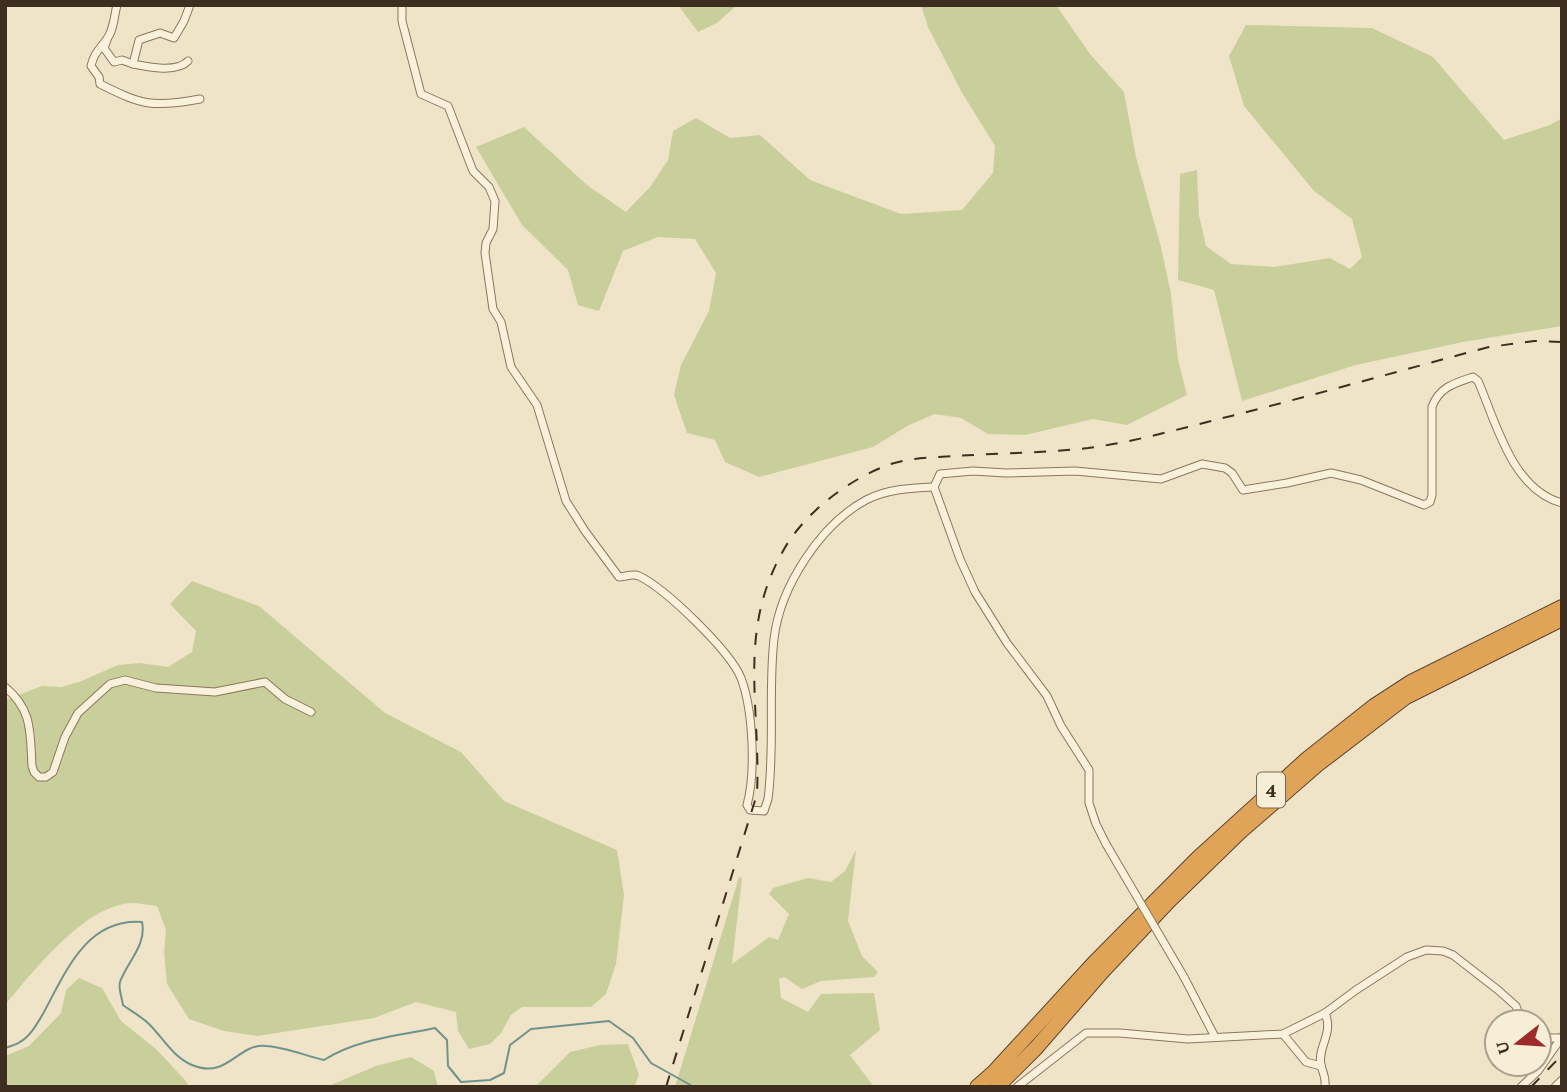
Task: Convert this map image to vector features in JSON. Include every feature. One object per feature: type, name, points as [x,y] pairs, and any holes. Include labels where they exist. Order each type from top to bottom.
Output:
[{"type":"highway","name":"4","points":[[997,1087],[1094,963],[1198,858],[1307,759],[1374,706],[1411,682],[1562,607]]},
{"type":"highway","name":"4","points":[[977,1087],[1032,1042],[1169,901],[1240,832],[1317,765],[1406,697],[1562,619]]},
{"type":"street","points":[[117,5],[104,48],[114,61],[122,60],[151,68],[180,68],[188,61]]},
{"type":"street","points":[[133,64],[139,40],[160,33],[174,38],[190,5]]},
{"type":"street","points":[[402,5],[401,21],[419,92],[425,98],[448,106],[473,171],[489,187],[493,197],[493,229],[485,250],[493,309],[501,322],[513,371],[538,408],[566,501],[619,577],[636,575],[673,599],[686,610],[738,671],[750,719],[752,764],[747,805],[750,810],[764,811],[768,799],[774,640],[780,612],[796,575],[824,534],[848,511],[882,494],[907,488],[934,487]]},
{"type":"street","points":[[107,40],[95,52],[91,65],[100,84],[134,101],[166,106],[200,99]]},
{"type":"street","points":[[1215,1037],[1184,977],[1096,824],[1089,803],[1089,770],[1061,726],[1047,696],[1007,643],[975,592],[934,487],[940,474],[1075,471],[1161,479],[1202,464],[1224,468],[1232,473],[1240,488],[1244,490],[1287,484],[1331,473],[1361,480],[1424,505],[1432,499],[1434,401],[1444,388],[1473,377],[1478,381],[1501,441],[1512,457],[1538,491],[1562,503]]},
{"type":"street","points":[[5,687],[19,699],[26,711],[32,766],[40,777],[46,777],[53,772],[65,737],[82,708],[107,686],[120,681],[156,688],[215,692],[262,681],[271,685],[285,699],[311,712]]},
{"type":"street","points":[[1017,1087],[1086,1033],[1188,1039],[1283,1034],[1325,1013],[1407,957],[1426,950],[1443,951],[1452,955],[1507,996],[1517,1008]]},
{"type":"street","points":[[1321,1066],[1328,1034],[1325,1013]]},
{"type":"street","points":[[1283,1034],[1306,1062],[1321,1066],[1326,1074],[1325,1087]]},
{"type":"street","points":[[1521,1087],[1538,1071],[1561,1038]]},
{"type":"street","points":[[1555,1087],[1562,1080]]},
{"type":"green space","points":[[678,5],[737,5],[717,23],[698,32]]},
{"type":"green space","points":[[921,5],[1056,5],[1090,54],[1124,92],[1136,157],[1171,294],[1178,359],[1187,395],[1127,425],[1093,419],[1025,435],[988,434],[961,418],[935,414],[909,425],[873,447],[759,477],[725,462],[715,440],[687,433],[674,395],[681,365],[709,311],[716,273],[695,239],[658,237],[623,251],[599,311],[578,305],[568,270],[522,225],[476,147],[524,127],[587,185],[626,212],[650,187],[668,160],[673,131],[696,118],[730,138],[760,135],[810,180],[901,214],[962,210],[993,173],[995,146],[961,91],[928,27]]},
{"type":"green space","points":[[1246,25],[1372,28],[1433,57],[1504,140],[1550,125],[1562,118],[1562,326],[1463,342],[1356,365],[1242,401],[1214,290],[1178,280],[1180,174],[1197,170],[1199,215],[1206,246],[1231,264],[1274,267],[1330,258],[1350,269],[1362,257],[1352,219],[1314,191],[1244,106],[1229,56]]},
{"type":"green space","points":[[192,581],[259,606],[385,713],[461,752],[504,801],[617,850],[624,895],[616,964],[606,994],[591,1007],[522,1007],[511,1015],[501,1033],[490,1044],[469,1049],[458,1031],[456,1012],[416,1002],[374,1018],[257,1036],[224,1031],[189,1019],[167,984],[164,952],[166,930],[157,906],[130,903],[112,907],[77,928],[45,959],[5,1005],[5,700],[42,686],[61,687],[79,682],[118,665],[140,663],[168,667],[192,652],[196,631],[170,604]]},
{"type":"green space","points":[[856,850],[848,921],[862,956],[878,972],[874,977],[821,981],[802,989],[784,977],[779,979],[781,998],[808,1012],[821,994],[874,993],[880,1030],[850,1055],[874,1087],[675,1087],[739,877],[742,878],[732,964],[769,937],[778,940],[789,914],[769,894],[773,888],[808,878],[831,882],[845,871]]},
{"type":"green space","points":[[79,978],[102,988],[121,1021],[156,1049],[189,1087],[5,1087],[5,1056],[29,1046],[61,1013],[66,990]]},
{"type":"green space","points":[[628,1044],[639,1075],[634,1087],[535,1087],[570,1052],[600,1045]]},
{"type":"green space","points":[[411,1057],[434,1071],[438,1087],[326,1087],[376,1066]]},
{"type":"waterway","points":[[5,1048],[18,1043],[31,1033],[70,964],[93,938],[123,923],[142,922],[142,938],[120,982],[123,1005],[146,1021],[174,1052],[192,1065],[215,1068],[247,1050],[266,1046],[324,1060],[363,1043],[435,1028],[447,1040],[448,1066],[461,1082],[490,1080],[504,1073],[510,1045],[531,1029],[609,1021],[633,1038],[651,1063],[694,1087]]},
{"type":"railway","points":[[666,1087],[757,794],[754,670],[760,611],[769,581],[783,551],[802,524],[828,499],[873,471],[904,461],[1106,445],[1260,409],[1489,347],[1534,341],[1562,342]]},
{"type":"railway","points":[[1531,1087],[1562,1055]]}]
